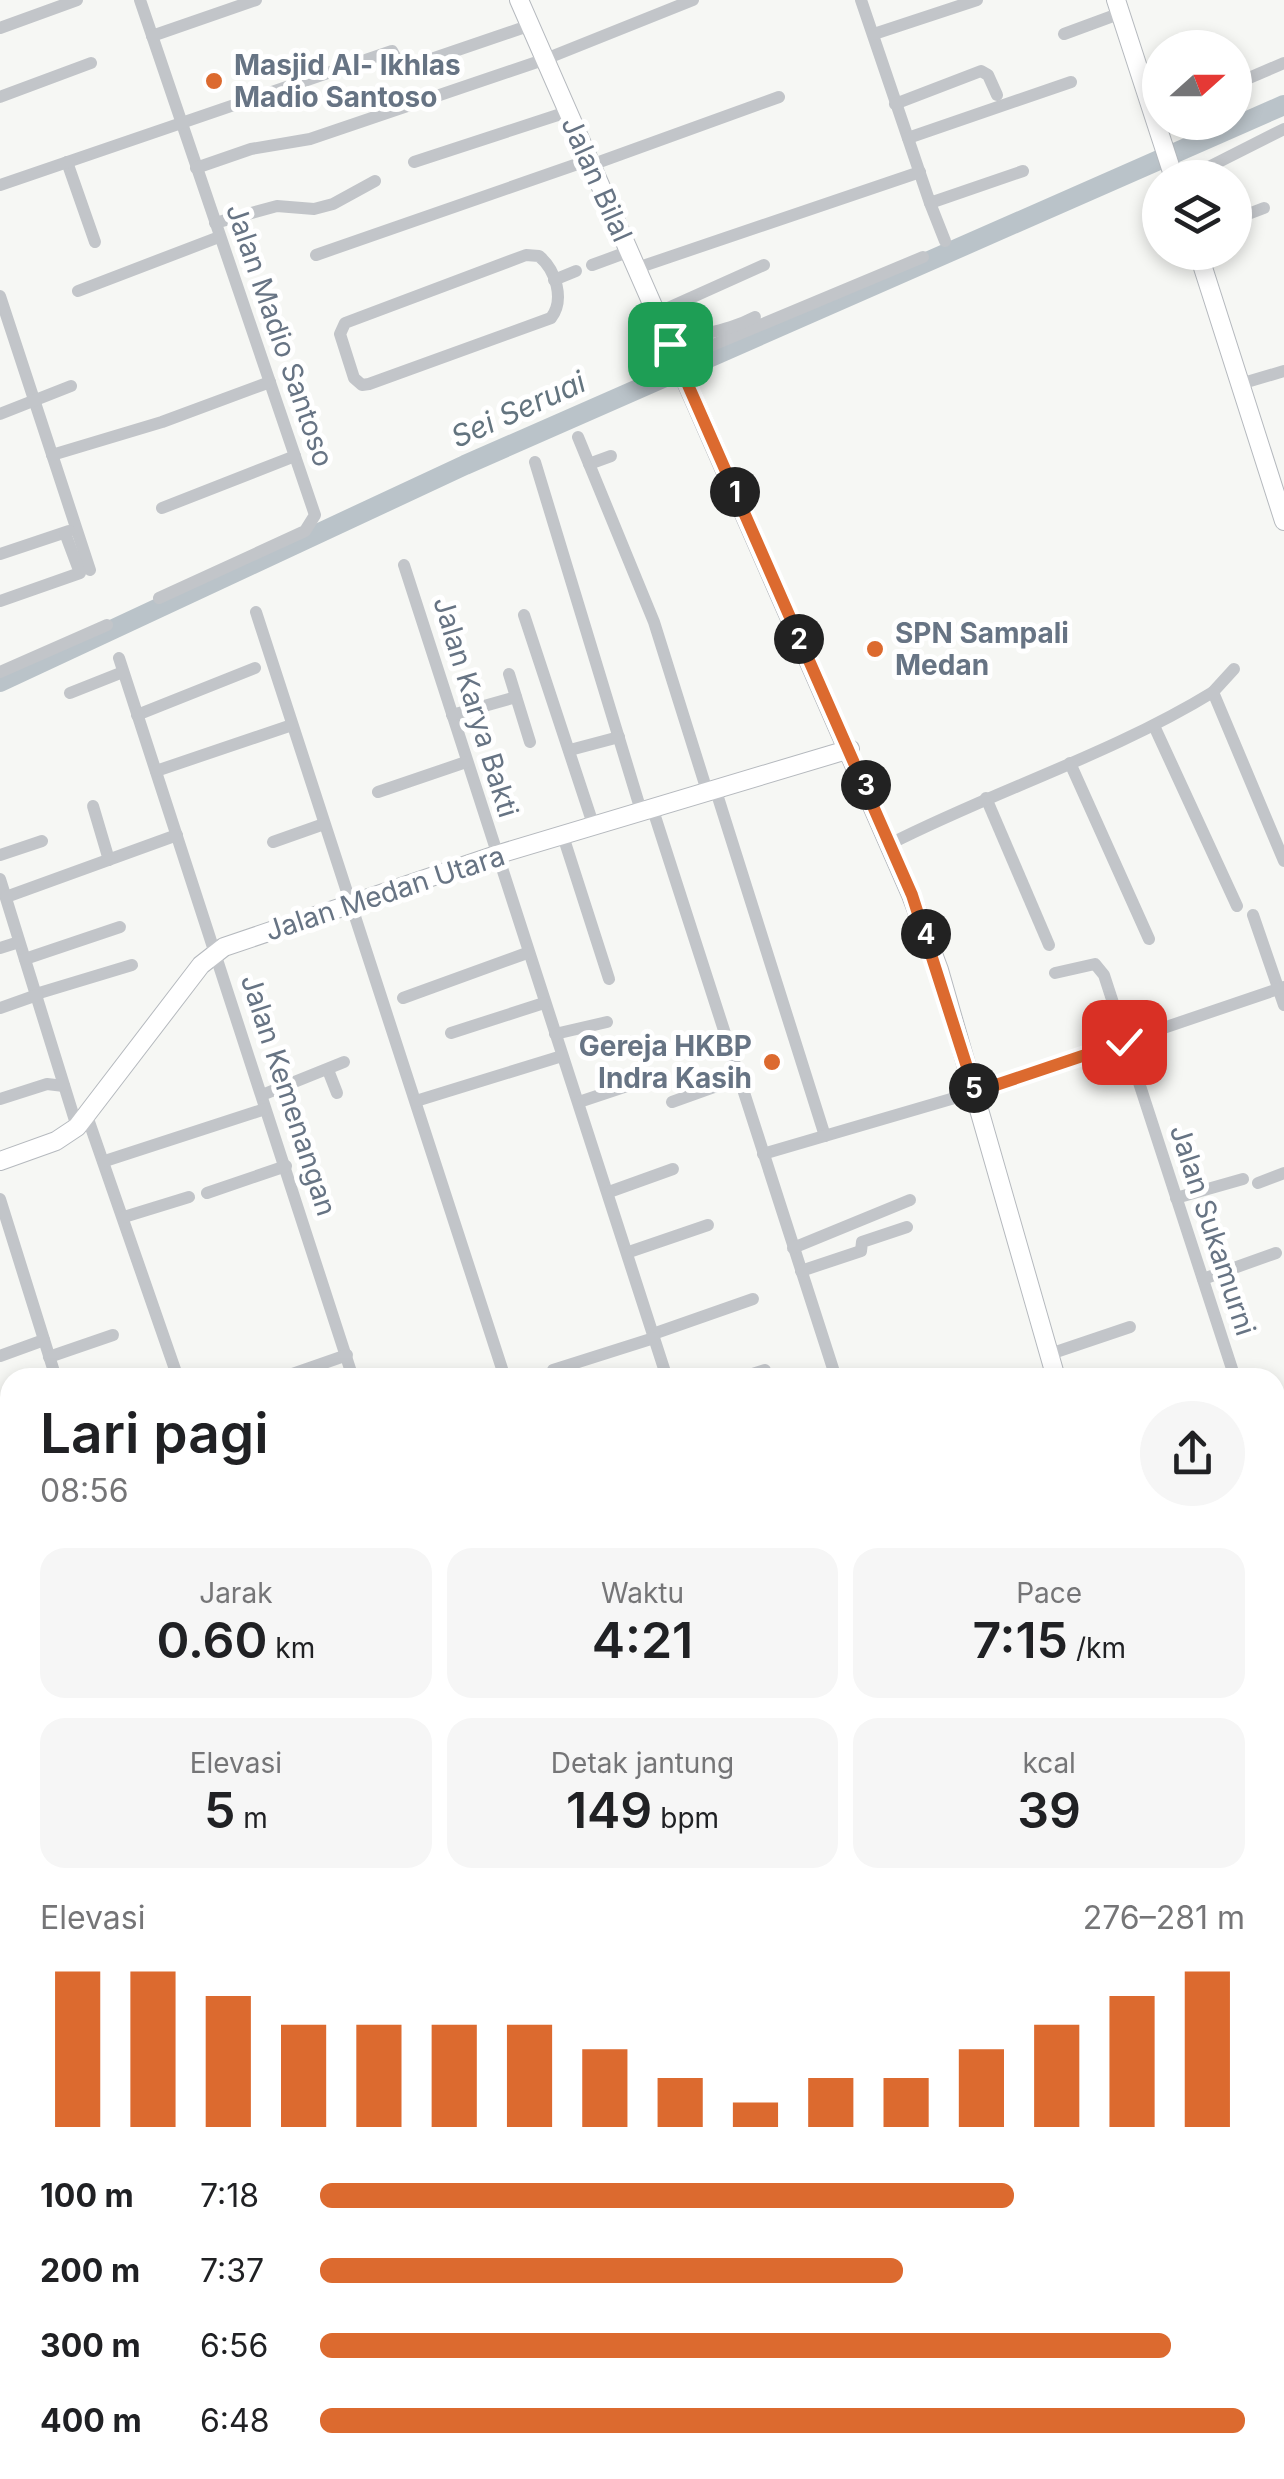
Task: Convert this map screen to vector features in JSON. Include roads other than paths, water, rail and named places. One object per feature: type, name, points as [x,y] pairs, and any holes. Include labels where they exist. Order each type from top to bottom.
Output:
[{"type":"main road","name":"Jalan Bilal","points":[[519,0],[890,844],[939,970],[1054,1368]]},
{"type":"main road","points":[[1118,7],[1142,72]]},
{"type":"main road","points":[[1204,270],[1283,516]]},
{"type":"main road","name":"Jalan Medan Utara","points":[[0,1161],[56,1141],[82,1122],[201,965],[216,951],[496,855],[850,748]]},
{"type":"street","points":[[0,28],[78,0]]},
{"type":"street","name":"Jalan Madio Santoso","points":[[140,0],[314,508],[310,528],[159,598]]},
{"type":"street","points":[[152,36],[256,0]]},
{"type":"street","points":[[196,168],[251,149],[310,139],[544,60],[693,0]]},
{"type":"street","points":[[874,34],[978,0]]},
{"type":"street","points":[[863,1],[945,242]]},
{"type":"street","points":[[1064,34],[1118,7]]},
{"type":"street","points":[[0,185],[392,51],[402,70],[528,26]]},
{"type":"street","points":[[0,97],[91,63]]},
{"type":"street","points":[[1252,77],[1284,63]]},
{"type":"street","points":[[895,104],[980,71],[988,74],[997,94]]},
{"type":"street","points":[[908,138],[1071,82]]},
{"type":"street","points":[[316,255],[779,97]]},
{"type":"street","points":[[414,162],[568,112]]},
{"type":"street","points":[[1223,160],[1284,129]]},
{"type":"street","points":[[67,162],[96,242]]},
{"type":"street","points":[[930,203],[1022,170]]},
{"type":"street","points":[[592,264],[634,259],[920,172]]},
{"type":"street","points":[[78,291],[277,206],[314,209],[333,204],[375,181]]},
{"type":"street","points":[[1252,213],[1264,208]]},
{"type":"street","points":[[526,256],[543,259],[554,280],[559,303],[545,321],[365,385],[354,378],[340,334],[345,322],[526,256]]},
{"type":"street","points":[[673,348],[684,353],[696,352],[923,257]]},
{"type":"street","points":[[657,313],[764,265]]},
{"type":"street","points":[[554,280],[576,271]]},
{"type":"street","points":[[0,296],[52,455],[80,573],[0,601]]},
{"type":"street","points":[[673,348],[755,316]]},
{"type":"street","points":[[1240,384],[1284,372]]},
{"type":"street","points":[[52,455],[162,422],[270,382]]},
{"type":"street","points":[[0,414],[72,386]]},
{"type":"street","points":[[578,437],[654,622],[824,1136]]},
{"type":"street","points":[[162,508],[295,456]]},
{"type":"street","points":[[588,464],[610,456]]},
{"type":"street","points":[[536,462],[619,738],[739,1078],[833,1368]]},
{"type":"street","points":[[0,554],[70,531]]},
{"type":"street","points":[[70,531],[90,570]]},
{"type":"street","name":"Jalan Karya Bakti","points":[[404,565],[664,1368]]},
{"type":"street","points":[[256,612],[502,1368]]},
{"type":"street","points":[[524,615],[594,827]]},
{"type":"street","points":[[0,672],[107,624]]},
{"type":"street","name":"Jalan Kemenangan","points":[[70,693],[121,665],[350,1368]]},
{"type":"street","points":[[890,844],[986,798],[1155,728],[1213,692],[1234,669]]},
{"type":"street","points":[[138,719],[254,673]]},
{"type":"street","points":[[509,674],[530,742]]},
{"type":"street","points":[[1213,692],[1284,860]]},
{"type":"street","points":[[452,715],[516,697]]},
{"type":"street","points":[[156,772],[292,725]]},
{"type":"street","points":[[1155,728],[1237,906]]},
{"type":"street","points":[[570,750],[619,738]]},
{"type":"street","points":[[378,792],[466,762]]},
{"type":"street","points":[[1070,763],[1149,939]]},
{"type":"street","points":[[986,798],[1049,945]]},
{"type":"street","points":[[93,806],[109,860]]},
{"type":"street","points":[[273,842],[324,824]]},
{"type":"street","points":[[4,902],[177,836]]},
{"type":"street","points":[[563,836],[608,978]]},
{"type":"street","points":[[0,856],[42,842]]},
{"type":"street","points":[[0,878],[4,902],[64,1086],[104,1161],[171,1368]]},
{"type":"street","points":[[1253,915],[1284,1004]]},
{"type":"street","points":[[25,959],[120,927]]},
{"type":"street","points":[[0,948],[19,942]]},
{"type":"street","points":[[402,998],[527,953]]},
{"type":"street","name":"Jalan Sukamurni","points":[[1055,973],[1091,964],[1100,968],[1233,1368]]},
{"type":"street","points":[[0,1008],[132,965]]},
{"type":"street","points":[[763,1154],[975,1092],[1281,987]]},
{"type":"street","points":[[452,1033],[544,1003]]},
{"type":"street","points":[[555,1034],[607,1022]]},
{"type":"street","points":[[416,1102],[562,1056]]},
{"type":"street","points":[[104,1161],[264,1102],[344,1062]]},
{"type":"street","points":[[328,1070],[337,1093]]},
{"type":"street","points":[[672,1102],[739,1078]]},
{"type":"street","points":[[578,1102],[642,1082]]},
{"type":"street","points":[[0,1099],[48,1084],[64,1086]]},
{"type":"street","points":[[206,1193],[286,1166]]},
{"type":"street","points":[[609,1192],[672,1170]]},
{"type":"street","points":[[1258,1183],[1284,1173]]},
{"type":"street","points":[[1176,1198],[1243,1179]]},
{"type":"street","points":[[124,1218],[188,1198]]},
{"type":"street","points":[[0,1199],[53,1368]]},
{"type":"street","points":[[794,1248],[910,1200]]},
{"type":"street","points":[[628,1252],[708,1225]]},
{"type":"street","points":[[801,1271],[861,1252],[862,1242],[908,1227]]},
{"type":"street","points":[[1203,1279],[1276,1253]]},
{"type":"street","points":[[559,1368],[753,1299]]},
{"type":"street","points":[[1050,1354],[1130,1328]]},
{"type":"street","points":[[49,1357],[112,1335]]},
{"type":"street","points":[[0,1356],[44,1340]]},
{"type":"street","points":[[311,1368],[346,1356]]},
{"type":"waterway","name":"Sei Seruai","points":[[0,682],[465,465],[1284,105]]},
{"type":"place","name":"Masjid Al- Ikhlas Madio Santoso","points":[[214,81]]},
{"type":"place","name":"SPN Sampali Medan","points":[[875,649]]},
{"type":"place","name":"Gereja HKBP Indra Kasih","points":[[772,1062]]}]
